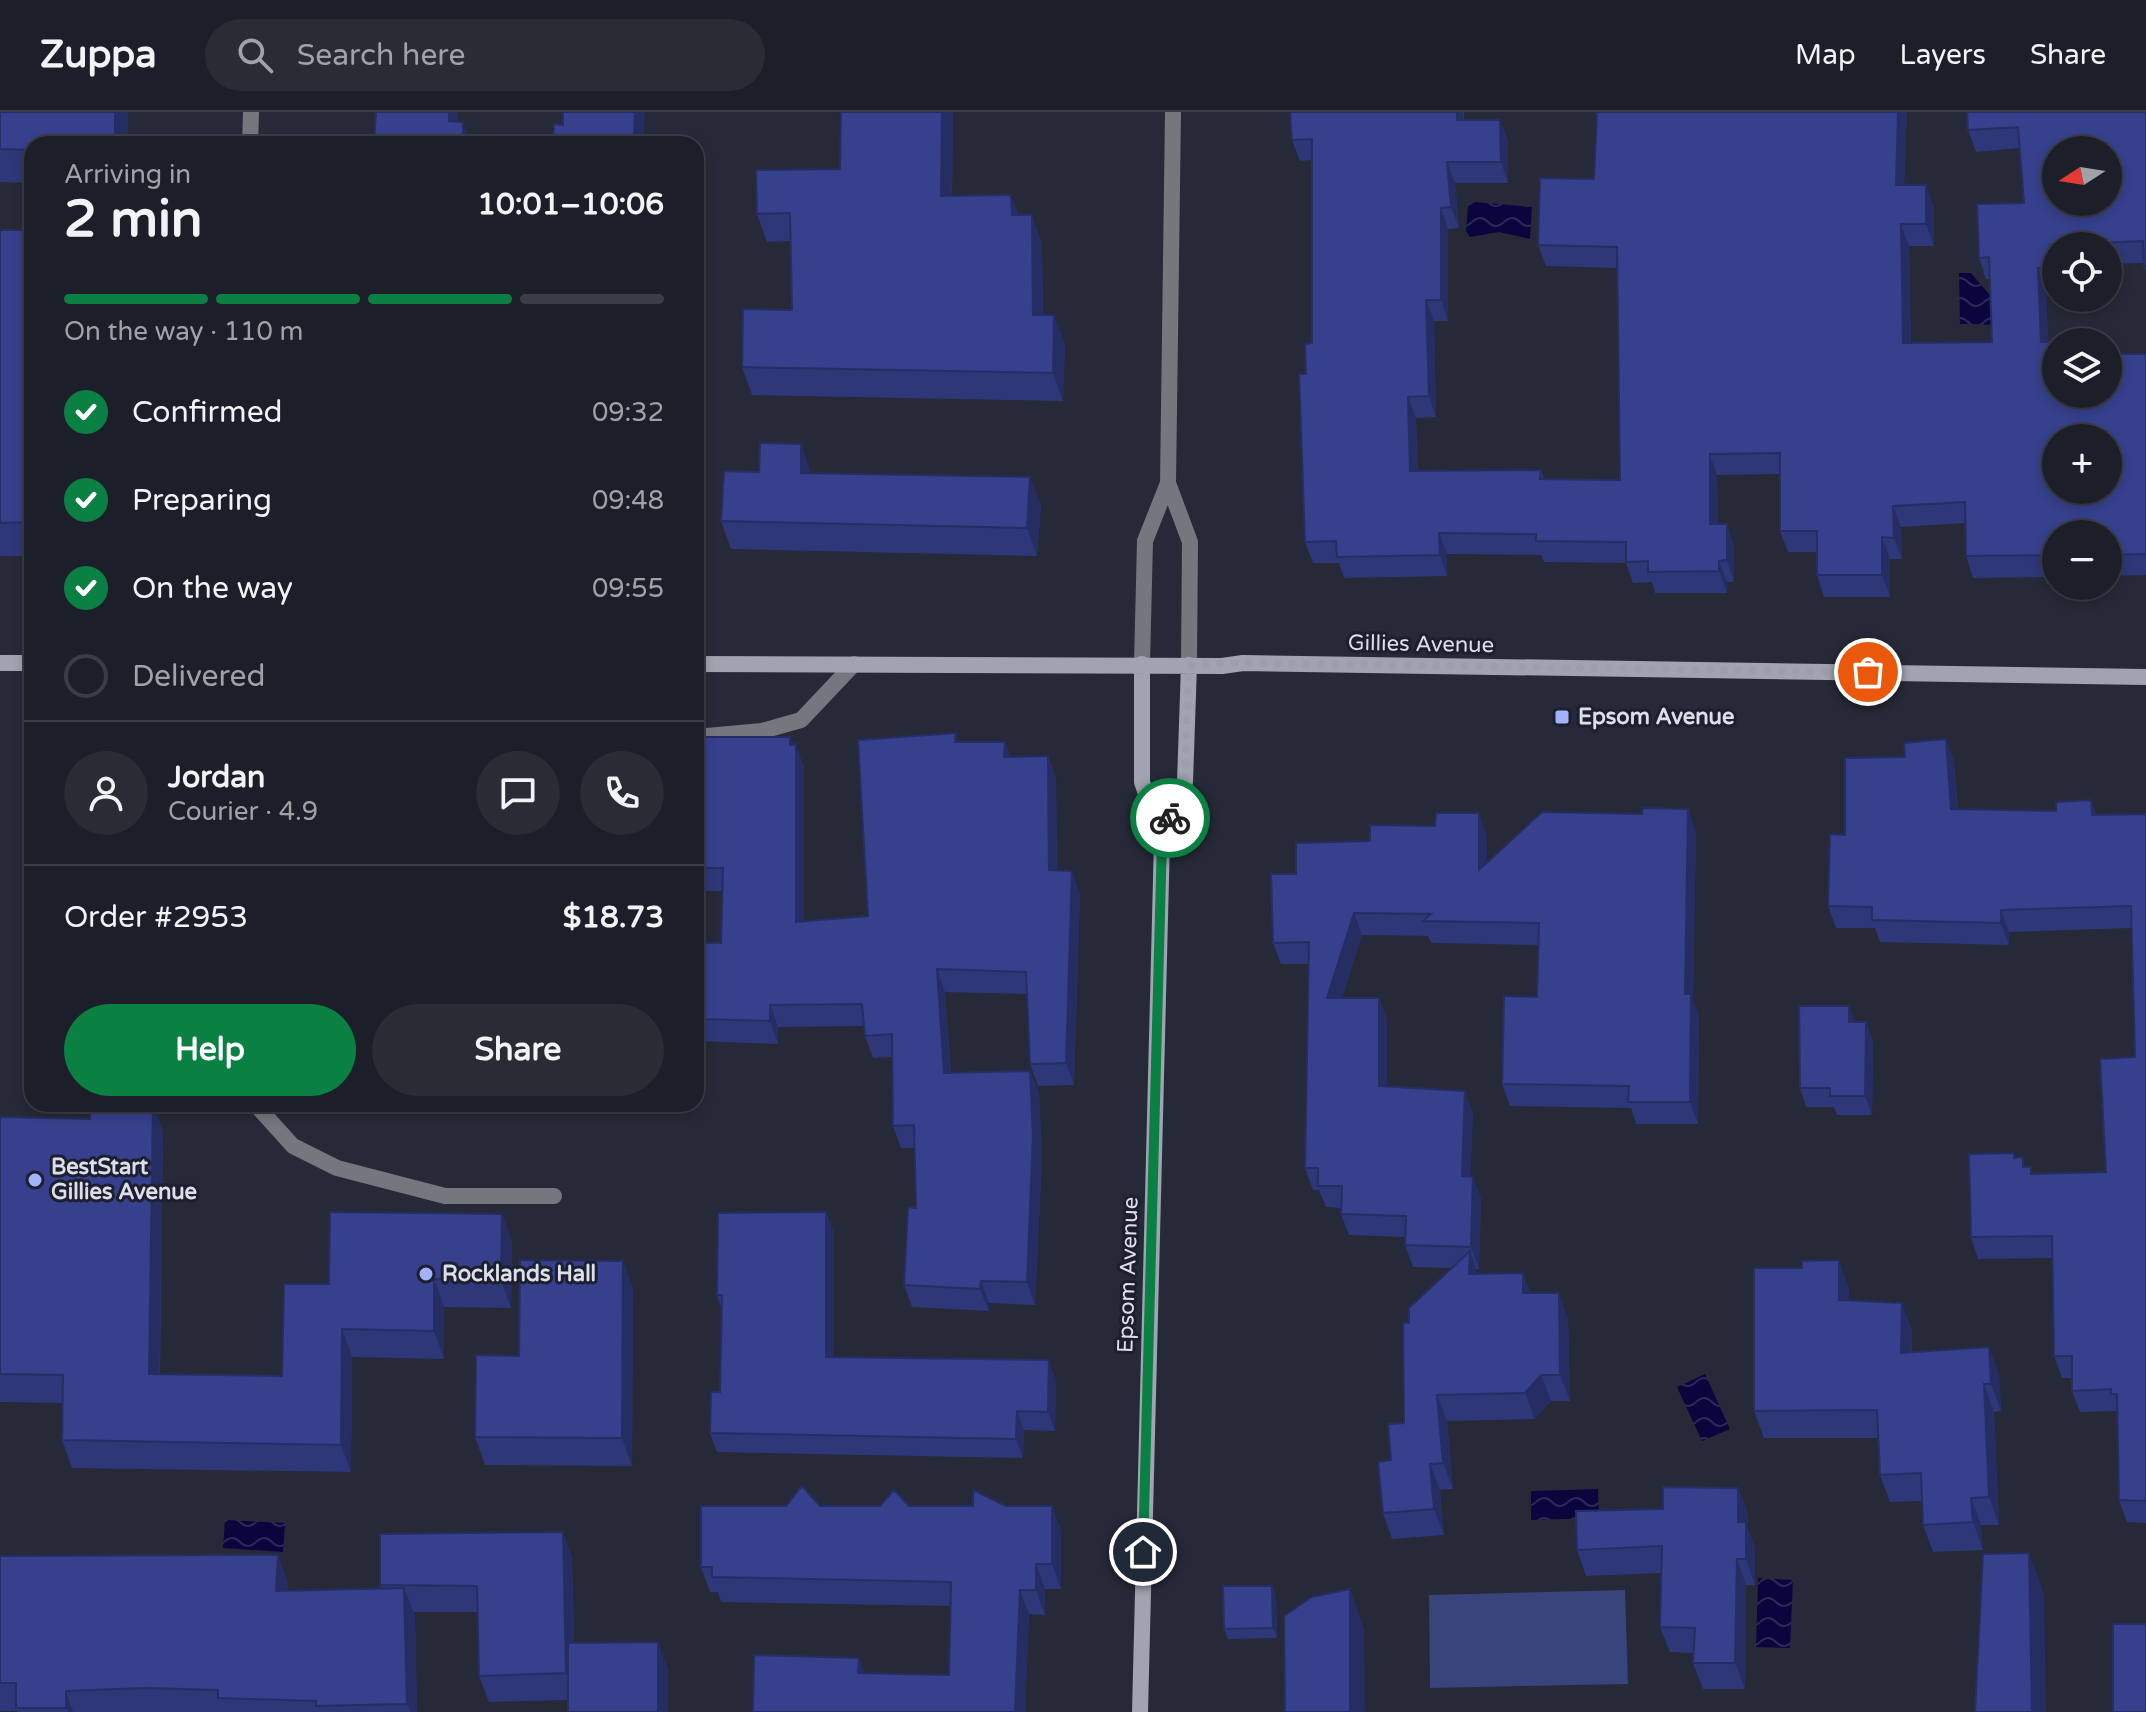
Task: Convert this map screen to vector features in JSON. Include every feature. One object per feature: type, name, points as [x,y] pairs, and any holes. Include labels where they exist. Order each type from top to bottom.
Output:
[{"type":"main road","points":[[0,663],[24,663]]},
{"type":"main road","name":"Gillies Avenue","points":[[704,664],[1243,663],[2146,677]]},
{"type":"main road","name":"Epsom Avenue","points":[[1142,664],[1142,782],[1162,839]]},
{"type":"main road","name":"Epsom Avenue","points":[[1140,1712],[1162,839],[1185,782],[1189,665]]},
{"type":"street","points":[[250,136],[251,112]]},
{"type":"street","name":"Epsom Avenue","points":[[1142,664],[1145,541],[1168,483],[1173,112]]},
{"type":"street","name":"Epsom Avenue","points":[[1168,483],[1190,542],[1189,665]]},
{"type":"street","points":[[704,736],[762,731],[801,720],[854,664]]},
{"type":"street","points":[[262,1112],[293,1146],[337,1168],[445,1196],[554,1196]]},
{"type":"shaded area","points":[[1625,1590],[1628,1684],[1430,1688],[1429,1595]]},
{"type":"water","points":[[1475,202],[1532,207],[1530,239],[1499,232],[1470,237],[1466,231],[1468,206]]},
{"type":"water","points":[[1959,273],[1971,273],[2005,313],[2006,325],[1960,324]]},
{"type":"water","points":[[1705,1374],[1730,1429],[1702,1441],[1677,1387]]},
{"type":"water","points":[[1598,1489],[1599,1518],[1531,1520],[1531,1491]]},
{"type":"water","points":[[225,1520],[285,1523],[283,1552],[223,1548]]},
{"type":"water","points":[[1758,1578],[1793,1580],[1790,1648],[1756,1647]]},
{"type":"building","points":[[0,112],[115,112],[115,136],[24,136],[24,150],[0,149]]},
{"type":"building","points":[[376,112],[449,112],[449,121],[463,122],[463,136],[374,136]]},
{"type":"building","points":[[563,112],[635,112],[634,136],[553,136],[554,124],[563,125]]},
{"type":"building","points":[[841,112],[942,112],[941,196],[1011,195],[1012,215],[1032,215],[1033,315],[1054,315],[1053,373],[742,367],[743,309],[792,310],[790,213],[757,214],[756,170],[840,169]]},
{"type":"building","points":[[1290,112],[1457,112],[1457,120],[1500,120],[1501,162],[1447,162],[1451,207],[1441,208],[1441,300],[1426,300],[1429,396],[1408,397],[1410,471],[1541,470],[1540,479],[1620,480],[1617,247],[1538,245],[1540,178],[1594,179],[1597,112],[1898,112],[1896,185],[1926,185],[1926,224],[1901,224],[1903,343],[1992,342],[1989,257],[1979,258],[1977,204],[2024,203],[2018,127],[1968,130],[1967,112],[2146,112],[2146,266],[2143,241],[2122,242],[2122,232],[2042,232],[2042,268],[2038,268],[2042,408],[2122,408],[2122,354],[2146,354],[2146,554],[2122,555],[2122,520],[2042,520],[2042,555],[1966,556],[1965,502],[1893,506],[1894,538],[1882,537],[1882,575],[1817,575],[1817,531],[1780,531],[1780,453],[1710,454],[1710,524],[1727,524],[1727,560],[1719,561],[1719,571],[1648,572],[1648,561],[1626,562],[1626,542],[1536,541],[1536,534],[1439,533],[1440,555],[1337,557],[1336,541],[1305,542],[1299,374],[1306,374],[1305,344],[1312,343],[1312,139],[1292,140]]},
{"type":"building","points":[[0,230],[24,230],[24,522],[0,523]]},
{"type":"building","points":[[760,443],[801,444],[801,473],[1030,477],[1027,528],[721,521],[724,471],[759,472]]},
{"type":"building","points":[[956,733],[955,742],[1005,742],[1004,757],[1048,756],[1049,870],[1072,871],[1066,1063],[1030,1064],[1026,972],[937,969],[944,1073],[1030,1071],[1033,1135],[1027,1282],[981,1281],[980,1289],[904,1285],[908,1207],[916,1208],[914,1125],[893,1126],[892,1034],[865,1036],[862,1004],[770,1005],[770,1021],[704,1019],[704,943],[721,943],[723,868],[704,868],[704,737],[790,737],[790,745],[796,744],[796,922],[868,916],[858,740]]},
{"type":"building","points":[[1946,739],[1951,809],[2056,811],[2056,802],[2091,800],[2092,815],[2146,814],[2146,1501],[2119,1500],[2117,1394],[2111,1394],[2111,1389],[2072,1391],[2072,1356],[2054,1356],[2052,1236],[1971,1237],[1969,1154],[2014,1153],[2014,1158],[2023,1157],[2023,1167],[2031,1167],[2031,1174],[2106,1172],[2100,1059],[2135,1057],[2131,906],[2001,910],[2001,923],[1872,920],[1872,907],[1828,906],[1830,834],[1845,835],[1845,758],[1905,757],[1904,743]]},
{"type":"building","points":[[1643,808],[1688,809],[1685,994],[1691,994],[1690,1102],[1628,1102],[1629,1086],[1502,1084],[1504,996],[1537,997],[1539,923],[1423,921],[1431,914],[1354,913],[1327,998],[1379,998],[1379,1086],[1465,1091],[1462,1176],[1473,1177],[1471,1247],[1405,1245],[1406,1216],[1341,1214],[1342,1186],[1318,1186],[1318,1168],[1305,1168],[1309,942],[1273,943],[1271,874],[1296,874],[1296,843],[1370,841],[1370,825],[1435,826],[1436,813],[1479,813],[1479,870],[1542,812],[1642,814]]},
{"type":"building","points":[[1799,1006],[1849,1006],[1849,1022],[1866,1022],[1865,1096],[1830,1096],[1830,1088],[1800,1088]]},
{"type":"building","points":[[90,1112],[153,1112],[149,1374],[282,1376],[284,1284],[329,1284],[330,1212],[502,1214],[501,1280],[434,1279],[434,1331],[342,1329],[341,1445],[62,1440],[63,1375],[0,1374],[0,1117],[90,1119]]},
{"type":"building","points":[[826,1212],[826,1357],[1049,1360],[1048,1412],[1017,1411],[1016,1439],[710,1433],[711,1392],[720,1392],[722,1295],[717,1295],[718,1213]]},
{"type":"building","points":[[1470,1251],[1469,1274],[1523,1273],[1523,1293],[1559,1293],[1560,1375],[1541,1375],[1525,1393],[1437,1395],[1443,1463],[1430,1464],[1434,1509],[1383,1513],[1378,1462],[1391,1460],[1388,1424],[1404,1423],[1403,1323],[1409,1323],[1409,1308]]},
{"type":"building","points":[[520,1260],[623,1261],[622,1438],[475,1437],[476,1355],[519,1356]]},
{"type":"building","points":[[1839,1260],[1839,1300],[1902,1303],[1901,1353],[1989,1347],[1991,1384],[1984,1384],[1989,1497],[1971,1498],[1973,1522],[1923,1525],[1921,1473],[1880,1475],[1877,1410],[1754,1411],[1754,1268],[1802,1268],[1802,1261]]},
{"type":"building","points":[[802,1486],[820,1506],[880,1506],[894,1490],[909,1506],[973,1506],[973,1490],[1006,1506],[1052,1506],[1052,1564],[1036,1564],[1036,1590],[1020,1590],[1015,1712],[753,1712],[754,1655],[859,1658],[858,1673],[949,1675],[951,1582],[712,1577],[712,1567],[701,1567],[701,1506],[786,1506]]},
{"type":"building","points":[[1663,1487],[1738,1488],[1738,1522],[1746,1522],[1746,1559],[1737,1559],[1735,1663],[1693,1663],[1695,1628],[1660,1627],[1662,1546],[1577,1550],[1576,1511],[1663,1509]]},
{"type":"building","points":[[563,1532],[566,1673],[479,1676],[477,1586],[380,1585],[380,1534]]},
{"type":"building","points":[[2029,1553],[2032,1712],[1975,1712],[1983,1554]]},
{"type":"building","points":[[278,1555],[276,1591],[404,1588],[407,1704],[316,1706],[316,1701],[218,1698],[218,1690],[147,1688],[66,1691],[66,1708],[16,1708],[16,1683],[0,1683],[0,1556]]},
{"type":"building","points":[[1223,1586],[1272,1586],[1273,1628],[1224,1629]]},
{"type":"building","points":[[1350,1589],[1350,1712],[1285,1712],[1284,1616],[1312,1597]]},
{"type":"building","points":[[2113,1624],[2146,1624],[2146,1712],[2113,1712]]},
{"type":"building","points":[[658,1642],[658,1712],[568,1712],[568,1643]]},
{"type":"way so far","points":[[1170,818],[1185,782],[1189,665],[1243,663],[1868,672]]},
{"type":"place","name":"Epsom Avenue","points":[[1562,717]]},
{"type":"place","name":"BestStart Gillies Avenue","points":[[35,1180]]},
{"type":"place","name":"Rocklands Hall","points":[[426,1274]]},
{"type":"route","points":[[1143,1552],[1162,839],[1170,818]]}]
